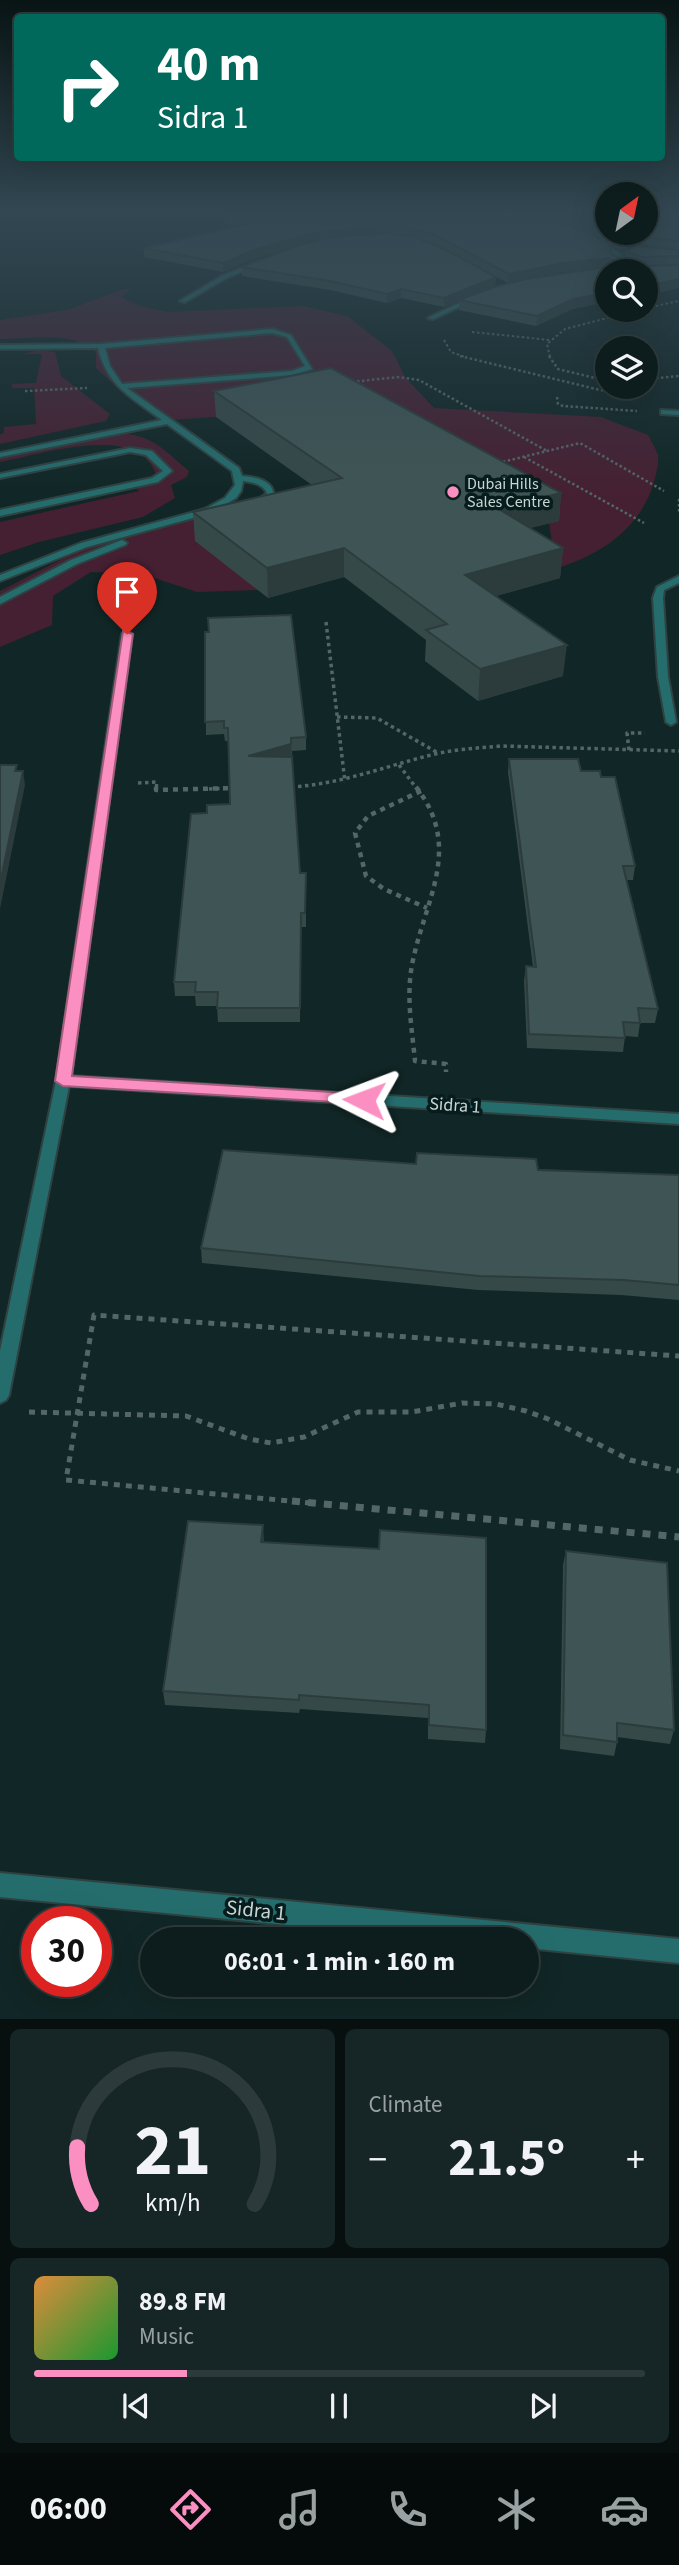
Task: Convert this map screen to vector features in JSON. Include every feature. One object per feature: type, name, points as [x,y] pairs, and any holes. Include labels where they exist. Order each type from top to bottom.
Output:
[{"type":"street","points":[[431,318],[462,304]]},
{"type":"street","points":[[0,347],[101,346],[272,331],[289,335],[309,367],[293,373],[120,386]]},
{"type":"street","points":[[0,578],[84,545],[217,508],[239,490],[240,478],[236,470],[120,386],[106,366],[101,346]]},
{"type":"street","points":[[664,412],[679,414]]},
{"type":"street","points":[[0,455],[168,421]]},
{"type":"street","points":[[0,476],[130,450],[149,453],[168,471],[155,480],[0,513]]},
{"type":"street","points":[[240,478],[263,483],[270,488],[271,494],[267,499],[246,508]]},
{"type":"street","points":[[217,508],[232,509]]},
{"type":"street","points":[[0,601],[74,562],[171,522]]},
{"type":"street","points":[[671,722],[663,677],[658,598],[660,589],[679,579]]},
{"type":"street","points":[[0,1395],[63,1081],[127,634]]},
{"type":"street","name":"Sidra 1","points":[[63,1081],[679,1119]]},
{"type":"street","name":"Sidra 1","points":[[0,1885],[679,1951]]},
{"type":"path","points":[[472,332],[550,340],[575,326],[595,321]]},
{"type":"path","points":[[443,339],[451,352],[463,357],[595,388]]},
{"type":"path","points":[[550,340],[546,349],[558,369],[595,378]]},
{"type":"path","points":[[658,378],[679,376]]},
{"type":"path","points":[[342,383],[398,377],[419,380],[547,451]]},
{"type":"path","points":[[356,381],[367,388]]},
{"type":"path","points":[[557,397],[558,404],[563,407],[664,412]]},
{"type":"path","points":[[495,463],[580,443],[664,491]]},
{"type":"path","points":[[523,456],[644,523]]},
{"type":"path","points":[[679,499],[679,512]]},
{"type":"path","points":[[326,622],[345,782]]},
{"type":"path","points":[[337,717],[377,719],[439,753]]},
{"type":"path","points":[[281,787],[345,782],[439,753],[500,746],[679,751]]},
{"type":"path","points":[[399,765],[421,791],[437,823],[441,844],[440,867],[420,927],[411,968],[410,1012],[415,1061],[446,1064],[446,1105]]},
{"type":"path","points":[[106,784],[157,782],[156,790],[240,788]]},
{"type":"path","points":[[421,791],[368,816],[355,833],[361,867],[366,876],[384,889],[428,908]]},
{"type":"path","points":[[679,1356],[94,1315],[66,1480],[679,1537]]},
{"type":"path","points":[[26,1412],[186,1416],[207,1422],[247,1440],[272,1443],[299,1439],[351,1414],[369,1410],[387,1409],[405,1413],[451,1404],[502,1405],[551,1419],[596,1446],[631,1462],[679,1471]]},
{"type":"shaded area","points":[[83,304],[135,304],[168,312],[302,306],[347,316],[392,351],[405,377],[434,408],[601,417],[648,435],[658,458],[654,482],[640,512],[618,536],[591,554],[561,567],[540,559],[553,549],[549,523],[558,520],[216,417],[169,420],[116,386],[96,368],[96,352],[86,345],[51,337],[0,339],[0,320],[67,310]]},
{"type":"shaded area","points":[[38,350],[55,352],[61,376],[110,414],[106,421],[0,444],[4,427],[36,424],[34,388],[12,388],[12,384],[36,383],[42,354],[23,354]]},
{"type":"shaded area","points":[[109,433],[145,438],[189,471],[187,477],[171,485],[175,498],[143,517],[39,542],[0,555],[0,522],[139,491],[130,482],[156,475],[146,459],[130,449],[110,445],[63,449],[0,462],[0,455]]},
{"type":"shaded area","points":[[188,516],[245,528],[258,590],[197,592],[142,574],[91,572],[53,596],[52,625],[0,647],[0,591],[93,543]]},
{"type":"building","points":[[480,304],[562,304],[537,316]]},
{"type":"building","points":[[331,368],[561,493],[497,508],[563,548],[465,575],[567,645],[480,669],[426,630],[447,624],[344,548],[267,568],[193,512],[342,478],[214,391]]},
{"type":"building","points":[[291,615],[306,737],[291,738],[291,744],[248,756],[292,757],[300,873],[306,873],[305,913],[301,913],[300,1008],[217,1008],[218,992],[195,992],[196,982],[174,982],[191,814],[207,813],[207,805],[230,804],[228,728],[224,728],[224,721],[205,722],[205,632],[209,632],[208,618]]},
{"type":"building","points":[[509,759],[578,759],[581,771],[600,771],[601,777],[615,777],[635,866],[623,866],[658,1009],[638,1008],[640,1023],[623,1022],[625,1038],[529,1034],[526,966],[536,967]]},
{"type":"building","points":[[0,765],[17,765],[15,771],[23,771],[0,884]]},
{"type":"building","points":[[223,1150],[416,1164],[417,1153],[536,1159],[538,1170],[679,1175],[679,1285],[624,1280],[479,1276],[201,1248]]},
{"type":"building","points":[[188,1521],[263,1525],[261,1542],[379,1549],[380,1530],[486,1538],[486,1730],[429,1725],[429,1705],[299,1695],[299,1700],[163,1691]]},
{"type":"building","points":[[566,1551],[667,1563],[674,1730],[617,1723],[617,1742],[563,1735]]},
{"type":"place","name":"Dubai Hills Sales Centre","points":[[453,492]]},
{"type":"route","points":[[127,634],[63,1081],[364,1100]]}]
